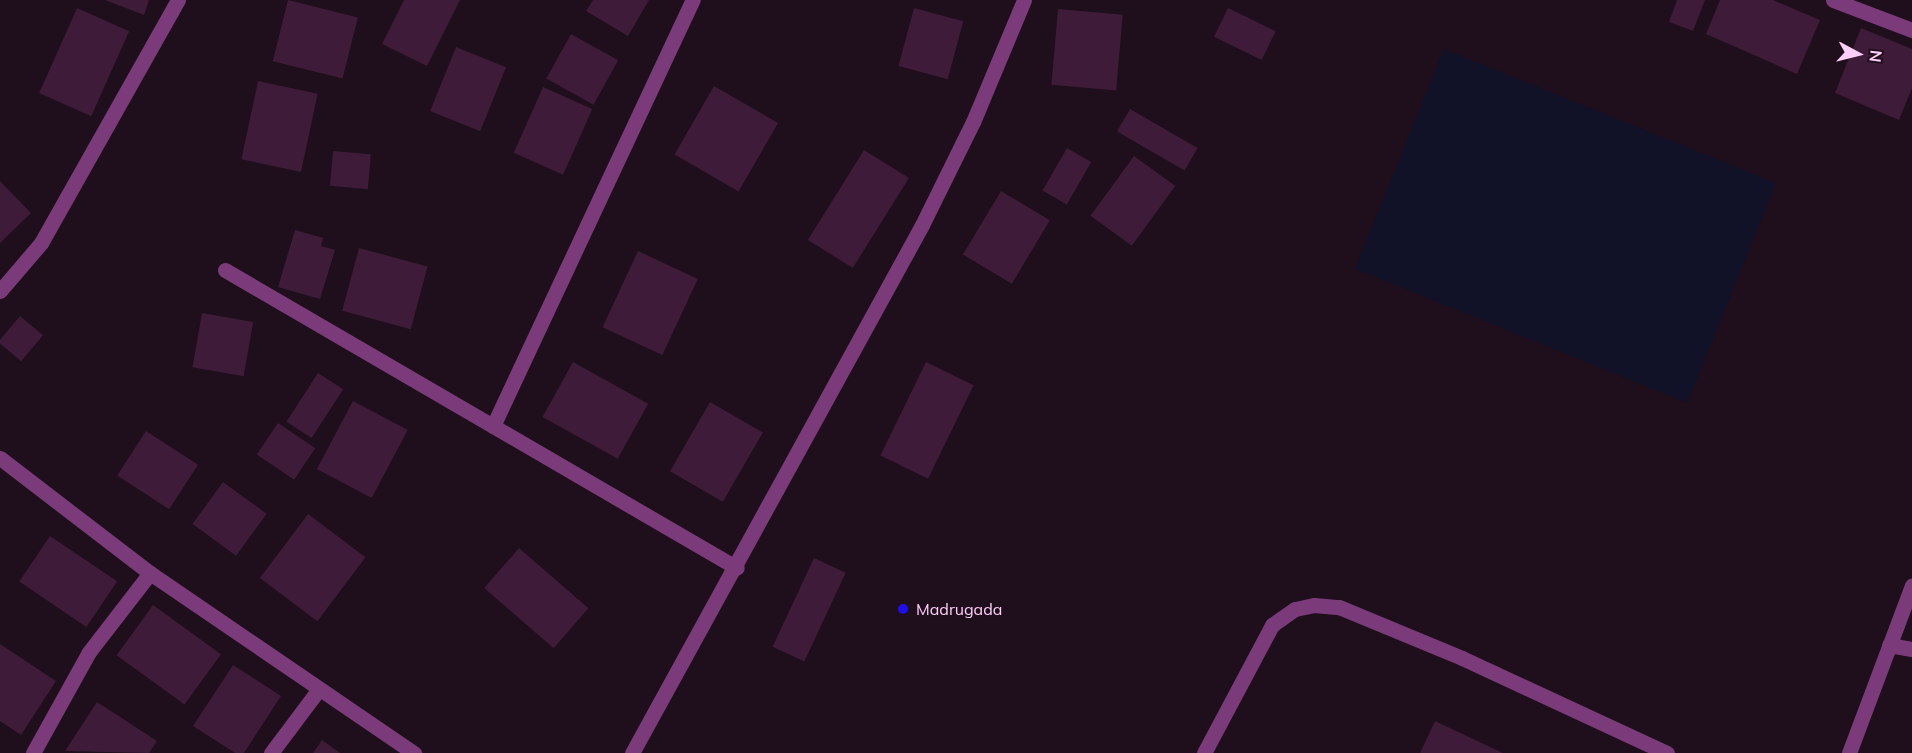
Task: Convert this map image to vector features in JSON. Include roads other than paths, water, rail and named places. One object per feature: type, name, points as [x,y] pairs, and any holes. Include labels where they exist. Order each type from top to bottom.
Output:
[{"type":"street","points":[[0,291],[40,243],[178,0]]},
{"type":"street","points":[[493,426],[693,0]]},
{"type":"street","points":[[632,753],[737,568],[922,225],[973,122],[1024,0]]},
{"type":"street","points":[[1833,0],[1912,30]]},
{"type":"street","points":[[225,270],[737,568]]},
{"type":"street","points":[[0,458],[150,573],[414,753]]},
{"type":"street","points":[[33,753],[89,652],[150,573]]},
{"type":"street","points":[[1849,753],[1912,585]]},
{"type":"street","points":[[1204,753],[1272,625],[1295,609],[1314,605],[1339,608],[1452,654],[1667,753]]},
{"type":"street","points":[[1889,645],[1912,649]]},
{"type":"street","points":[[271,753],[319,689]]},
{"type":"place","name":"Madrugada","points":[[903,609]]}]
